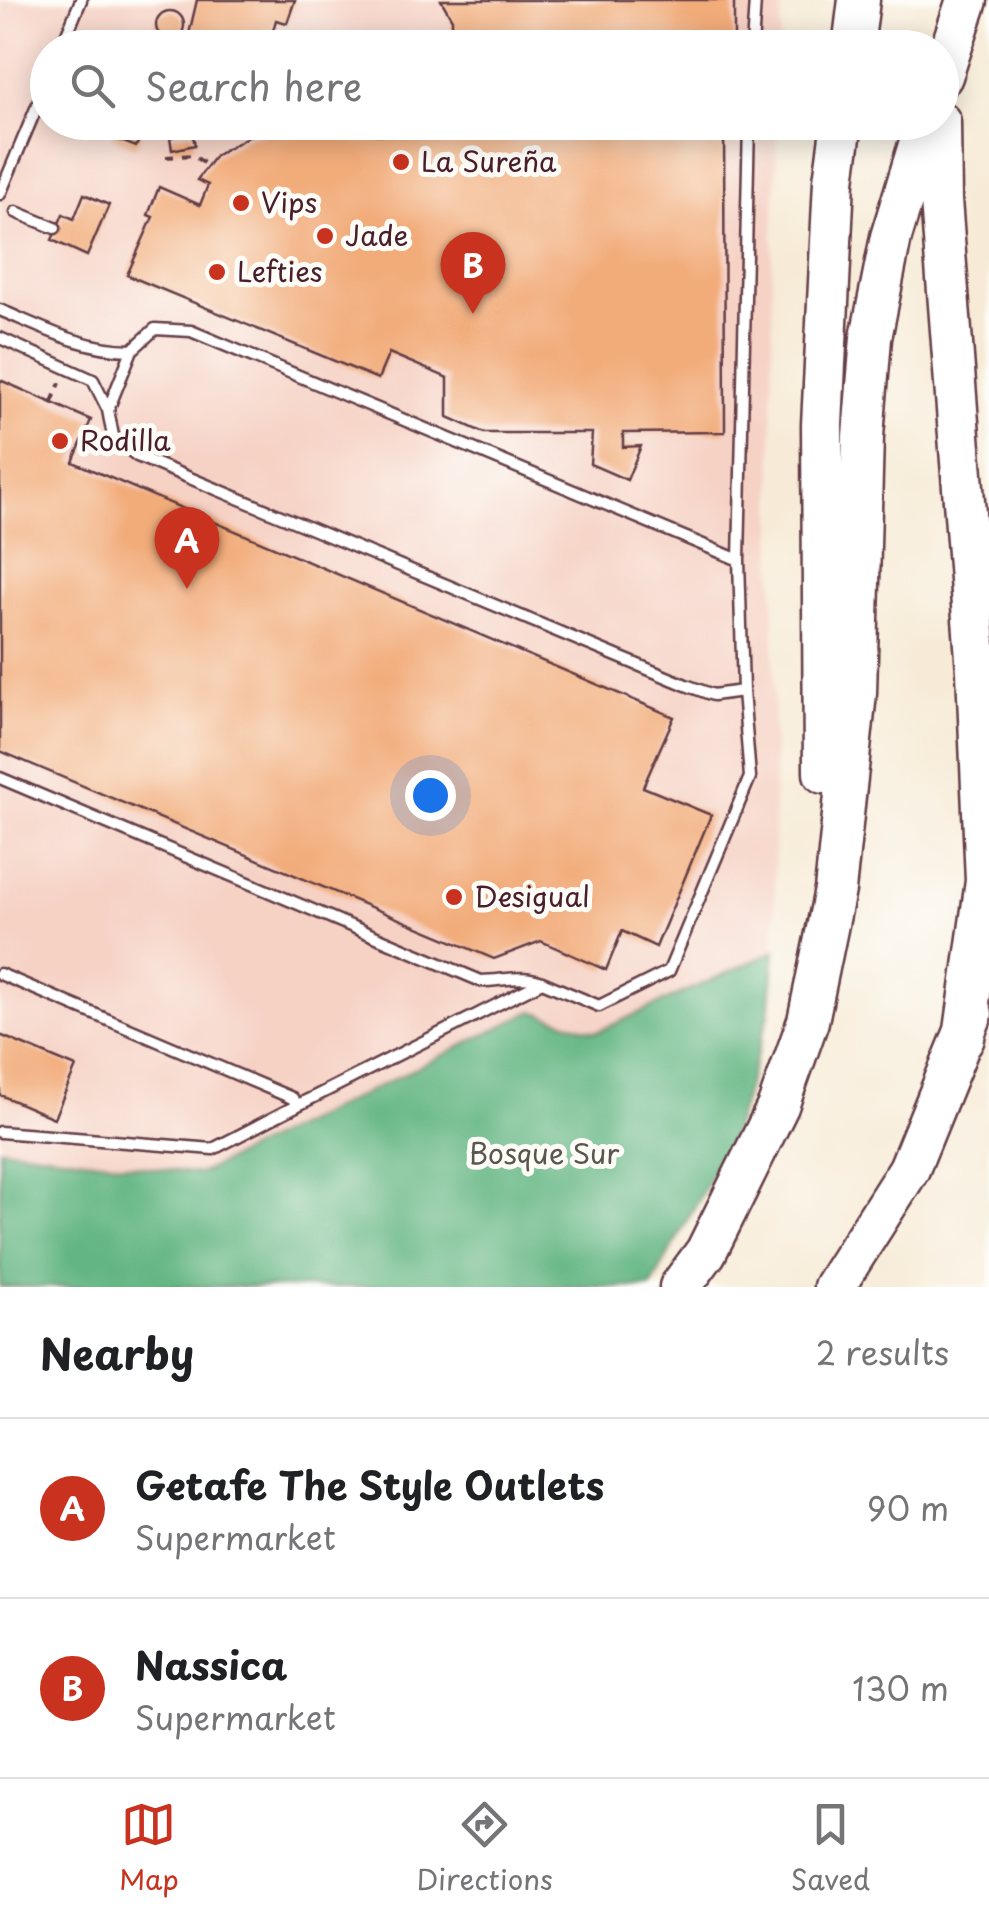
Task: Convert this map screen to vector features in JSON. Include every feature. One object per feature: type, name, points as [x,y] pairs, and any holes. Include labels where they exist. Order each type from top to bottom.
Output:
[{"type":"highway","points":[[855,30],[859,0]]},
{"type":"highway","points":[[938,0],[938,30]]},
{"type":"highway","points":[[957,30],[966,0]]},
{"type":"highway","points":[[778,1106],[812,883],[826,754],[822,425],[834,181],[840,140]]},
{"type":"highway","points":[[680,1287],[706,1252],[778,1106],[808,1020],[835,890],[856,693],[864,436],[872,338],[891,237],[921,140]]},
{"type":"highway","points":[[940,140],[941,200],[977,671],[986,881],[964,1038]]},
{"type":"highway","points":[[834,1287],[909,1169],[964,1038],[989,958]]},
{"type":"lane","points":[[68,30],[81,0]]},
{"type":"lane","points":[[753,30],[755,0]]},
{"type":"lane","points":[[0,194],[30,123]]},
{"type":"lane","points":[[0,778],[481,981],[526,976],[599,1006],[669,972],[750,777],[742,691],[739,560],[749,140]]},
{"type":"lane","points":[[16,212],[55,228]]},
{"type":"lane","points":[[0,310],[78,342],[106,350],[132,350]]},
{"type":"lane","points":[[108,410],[132,350],[155,329],[191,332],[739,560]]},
{"type":"lane","points":[[0,338],[92,380],[108,410],[113,436],[138,456],[686,685],[712,695],[742,691]]},
{"type":"lane","points":[[0,974],[292,1098],[298,1105]]},
{"type":"lane","points":[[0,1132],[213,1150],[542,982]]},
{"type":"path","points":[[166,158],[192,155],[207,166]]},
{"type":"shaded area","points":[[0,0],[782,0],[781,30],[30,30],[30,140],[777,140],[772,263],[775,951],[597,1032],[533,1011],[199,1174],[0,1148]]},
{"type":"green space","name":"Bosque Sur","points":[[775,951],[769,1014],[732,1137],[651,1287],[0,1287],[0,1148],[199,1174],[533,1011],[597,1032]]},
{"type":"building","points":[[197,0],[295,0],[287,23],[276,20],[273,30],[190,30]]},
{"type":"building","points":[[441,0],[734,0],[734,30],[452,30],[452,19]]},
{"type":"building","points":[[165,12],[175,12],[183,20],[183,30],[157,30],[157,20]]},
{"type":"building","points":[[118,140],[139,140],[136,147]]},
{"type":"building","points":[[170,140],[194,140],[195,145],[172,150]]},
{"type":"building","points":[[242,140],[724,140],[725,432],[623,433],[623,447],[641,446],[627,480],[590,464],[592,433],[484,433],[448,417],[448,378],[389,353],[378,379],[127,275],[153,217],[148,215],[159,187],[200,205],[208,185],[197,180],[215,156]]},
{"type":"building","points":[[84,194],[109,205],[87,256],[52,240],[63,214],[74,219]]},
{"type":"building","points":[[0,380],[91,420],[73,462],[674,717],[643,787],[711,815],[656,947],[622,931],[606,970],[541,941],[494,959],[0,751]]},
{"type":"building","points":[[0,1035],[76,1067],[54,1118],[0,1095]]},
{"type":"place","name":"La Sureña","points":[[401,162]]},
{"type":"place","name":"Vips","points":[[241,203]]},
{"type":"place","name":"Jade","points":[[325,236]]},
{"type":"place","name":"Lefties","points":[[217,272]]},
{"type":"place","name":"Nassica","points":[[473,314]]},
{"type":"place","name":"Rodilla","points":[[60,441]]},
{"type":"place","name":"Getafe The Style Outlets","points":[[187,589]]},
{"type":"place","name":"Desigual","points":[[454,897]]}]
